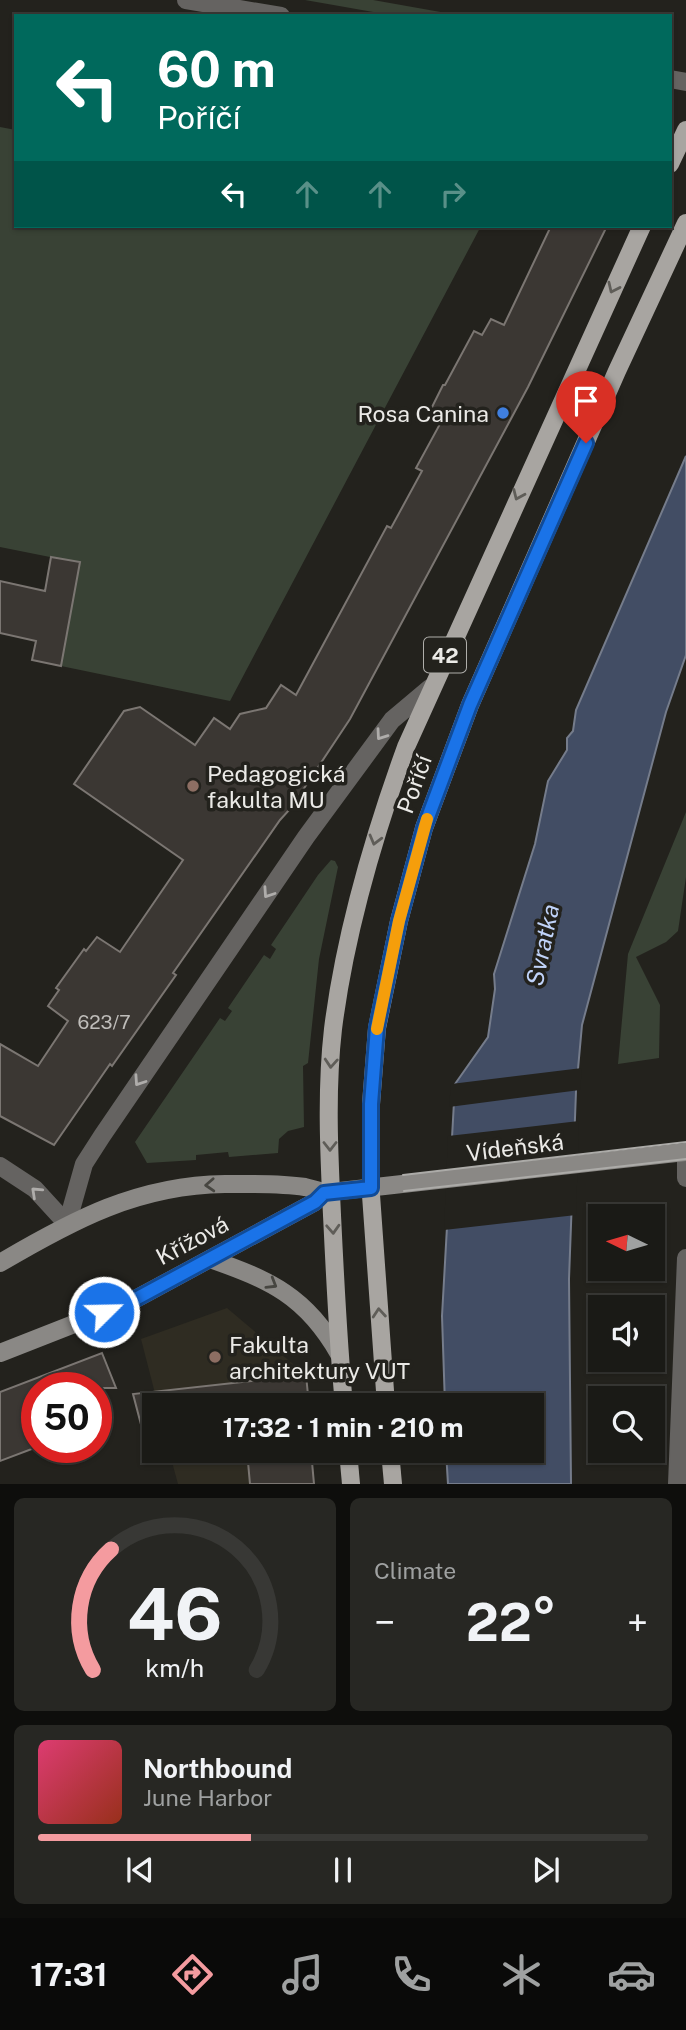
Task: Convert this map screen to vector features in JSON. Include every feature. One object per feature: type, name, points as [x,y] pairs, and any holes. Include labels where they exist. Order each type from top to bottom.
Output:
[{"type":"main road","points":[[672,160],[686,130]]},
{"type":"main road","name":"Poříčí","points":[[385,1393],[371,1188],[371,1104],[377,1027],[399,921],[424,828],[470,705],[617,371],[686,223]]},
{"type":"main road","name":"Poříčí","points":[[343,1393],[339,1354],[330,1080],[333,1029],[346,953],[381,817],[405,747],[641,228]]},
{"type":"main road","name":"Vídeňská","points":[[335,1192],[686,1152]]},
{"type":"main road","name":"Křížová","points":[[0,1263],[66,1224],[141,1196],[193,1186],[224,1184],[305,1187],[335,1192]]},
{"type":"main road","name":"Křížová","points":[[0,1353],[130,1302],[335,1192]]},
{"type":"main road","points":[[209,1259],[253,1273],[289,1295],[320,1324],[339,1354]]},
{"type":"main road","points":[[349,1463],[351,1484]]},
{"type":"main road","points":[[391,1463],[393,1484]]},
{"type":"street","points":[[186,0],[269,14]]},
{"type":"street","name":"Poříčí","points":[[66,1224],[84,1164],[102,1136],[306,837],[392,720],[430,688]]},
{"type":"street","points":[[686,1152],[686,1178]]},
{"type":"street","points":[[0,1166],[35,1188],[66,1224]]},
{"type":"street","points":[[677,1484],[686,1258]]},
{"type":"shaded area","name":"Fakulta architektury VUT","points":[[227,1308],[306,1375],[308,1393],[155,1393],[141,1339]]},
{"type":"shaded area","name":"Fakulta architektury VUT","points":[[172,1463],[312,1463],[314,1484],[178,1484]]},
{"type":"green space","points":[[305,0],[373,0],[452,14],[385,14]]},
{"type":"green space","points":[[0,127],[14,130],[14,228],[480,228],[230,701],[61,666],[80,563],[0,547]]},
{"type":"green space","points":[[686,812],[686,877],[678,931],[666,942],[636,957],[660,1005],[659,1058],[618,1064],[628,954]]},
{"type":"green space","points":[[331,860],[335,861],[338,867],[319,959],[308,1063],[303,1066],[304,1127],[288,1131],[279,1139],[278,1153],[229,1157],[228,1152],[196,1155],[196,1160],[147,1163],[135,1142],[220,1018],[225,1021],[232,1011],[228,1008],[264,955],[270,959],[276,949],[271,945]]},
{"type":"water","name":"Svratka","points":[[686,456],[686,655],[666,712],[582,1025],[576,1091],[569,1279],[571,1484],[448,1484],[447,1463],[544,1463],[544,1393],[445,1393],[442,1316],[455,1084],[488,1037],[495,989],[494,974],[535,844],[548,781],[567,750],[567,738],[573,731],[576,710]]},
{"type":"pier","points":[[582,1068],[580,1090],[449,1107],[451,1084]]},
{"type":"pier","points":[[579,1121],[576,1215],[444,1230],[448,1136]]},
{"type":"building","points":[[550,228],[606,228],[528,387],[350,719],[291,808],[54,1145],[0,1116],[0,1044],[38,1066],[68,1021],[48,1006],[59,990],[56,988],[84,949],[86,951],[97,937],[120,952],[183,860],[74,784],[124,711],[140,707],[195,745],[214,718],[230,729],[240,714],[266,708],[281,685],[296,695],[387,526],[391,528],[422,471],[416,468],[440,424],[427,417],[443,385],[474,331],[482,335],[491,319],[504,325]]},
{"type":"building","points":[[51,557],[80,562],[61,666],[32,660],[36,641],[0,633],[0,581],[45,591]]},
{"type":"building","points":[[102,1353],[110,1372],[52,1372]]},
{"type":"building","points":[[306,1375],[308,1393],[142,1393]]},
{"type":"building","points":[[21,1384],[21,1453],[0,1461],[0,1392]]},
{"type":"building","points":[[142,1393],[142,1428],[133,1394]]},
{"type":"building","points":[[248,1463],[312,1463],[314,1484],[250,1484]]},
{"type":"tram line","points":[[403,1175],[686,1142]]},
{"type":"tram line","points":[[404,1191],[686,1159]]},
{"type":"slow traffic","points":[[377,1029],[399,921],[427,819]]},
{"type":"place","name":"Rosa Canina","points":[[503,413]]},
{"type":"place","name":"Pedagogická fakulta MU","points":[[193,786]]},
{"type":"place","name":"Fakulta architektury VUT","points":[[215,1357]]},
{"type":"route","points":[[104,1312],[130,1302],[315,1202],[324,1193],[371,1188],[371,1104],[377,1027],[399,921],[424,828],[470,705],[586,443]]}]
